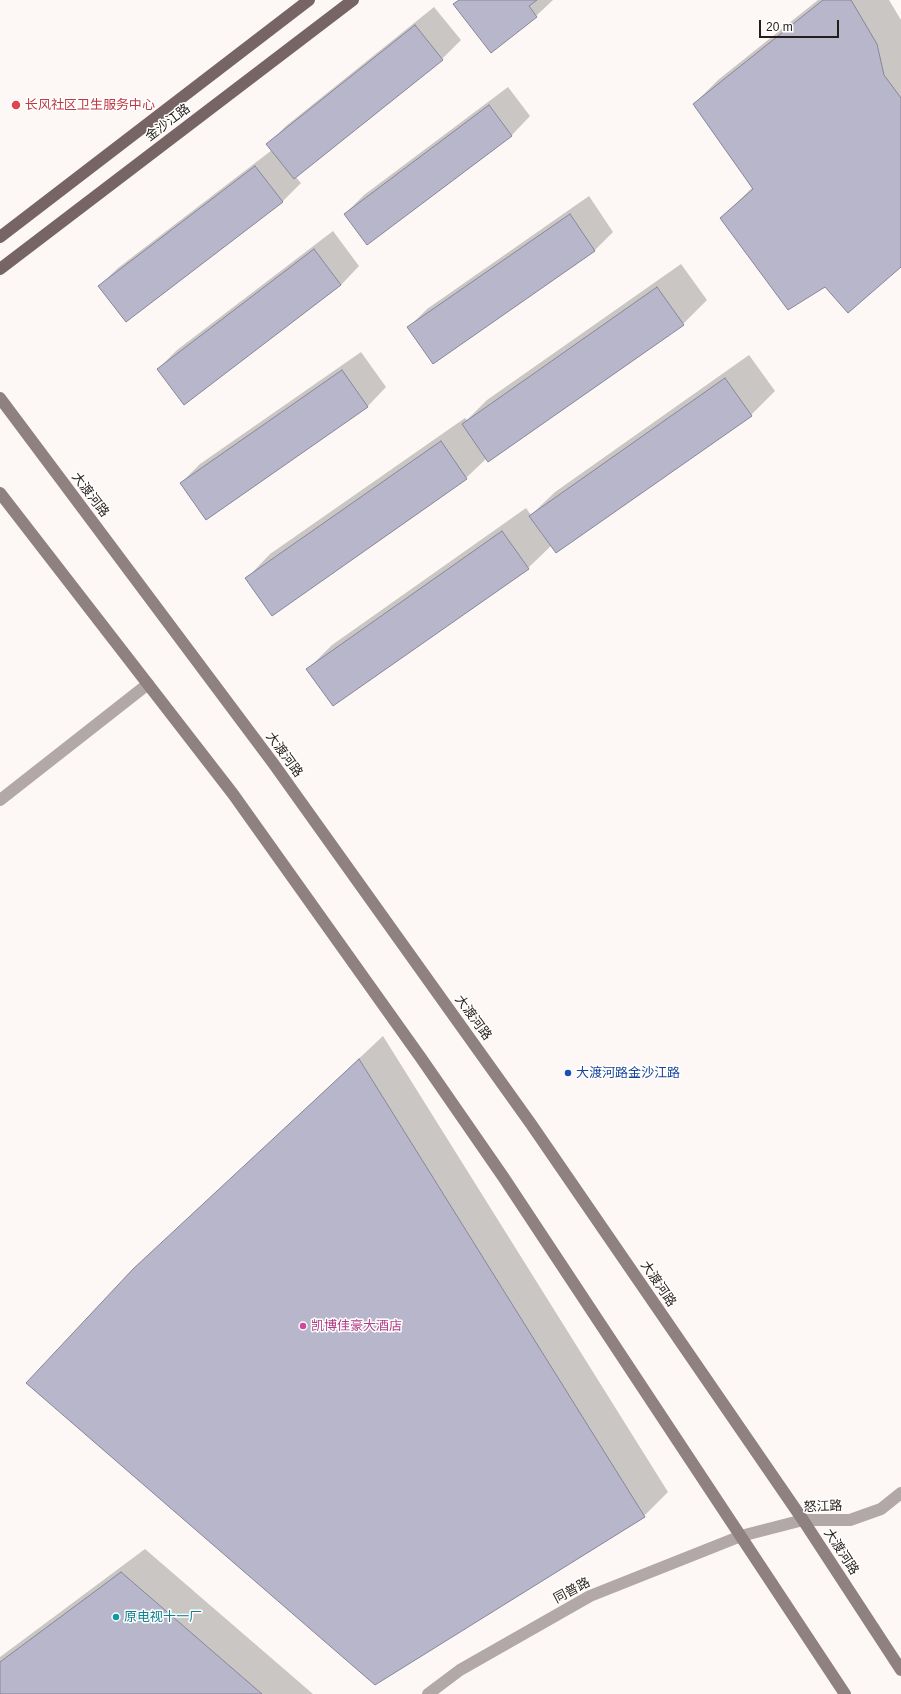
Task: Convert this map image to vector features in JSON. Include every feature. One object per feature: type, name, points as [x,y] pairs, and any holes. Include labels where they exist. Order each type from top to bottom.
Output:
[{"type":"main road","name":"金沙江路","points":[[0,237],[309,0]]},
{"type":"main road","name":"金沙江路","points":[[0,269],[353,0]]},
{"type":"main road","name":"大渡河路","points":[[0,398],[273,763],[531,1124],[803,1520],[901,1670]]},
{"type":"main road","points":[[0,494],[232,794],[429,1069],[504,1178],[845,1694]]},
{"type":"street","points":[[0,800],[148,684]]},
{"type":"street","name":"怒江路","points":[[741,1536],[803,1520],[850,1520],[881,1509],[901,1493]]},
{"type":"street","name":"同普路","points":[[428,1694],[460,1670],[590,1596],[741,1536]]},
{"type":"building","points":[[459,0],[537,0],[529,6],[537,17],[491,53],[453,4]]},
{"type":"building","points":[[823,0],[851,0],[877,44],[884,75],[901,98],[901,267],[848,313],[825,287],[788,310],[720,218],[753,189],[693,104]]},
{"type":"building","points":[[415,25],[443,60],[294,179],[266,144]]},
{"type":"building","points":[[489,105],[512,136],[367,245],[344,214]]},
{"type":"building","points":[[255,166],[283,202],[126,322],[98,286]]},
{"type":"building","points":[[570,214],[595,251],[433,364],[407,327]]},
{"type":"building","points":[[314,249],[341,285],[184,405],[157,369]]},
{"type":"building","points":[[657,287],[684,325],[488,462],[462,424]]},
{"type":"building","points":[[342,370],[368,407],[206,520],[180,483]]},
{"type":"building","points":[[725,378],[752,416],[556,553],[529,516]]},
{"type":"building","points":[[441,441],[467,479],[272,616],[245,578]]},
{"type":"building","points":[[502,531],[529,569],[333,706],[306,669]]},
{"type":"building","name":"凯博佳豪大酒店","points":[[359,1059],[645,1517],[375,1685],[26,1383],[133,1269]]},
{"type":"building","name":"原电视十一厂","points":[[121,1572],[262,1694],[0,1694],[0,1662]]},
{"type":"place","name":"长风社区卫生服务中心","points":[[16,105]]},
{"type":"place","name":"大渡河路金沙江路","points":[[568,1073]]},
{"type":"place","name":"凯博佳豪大酒店","points":[[303,1326]]},
{"type":"place","name":"原电视十一厂","points":[[116,1617]]}]
